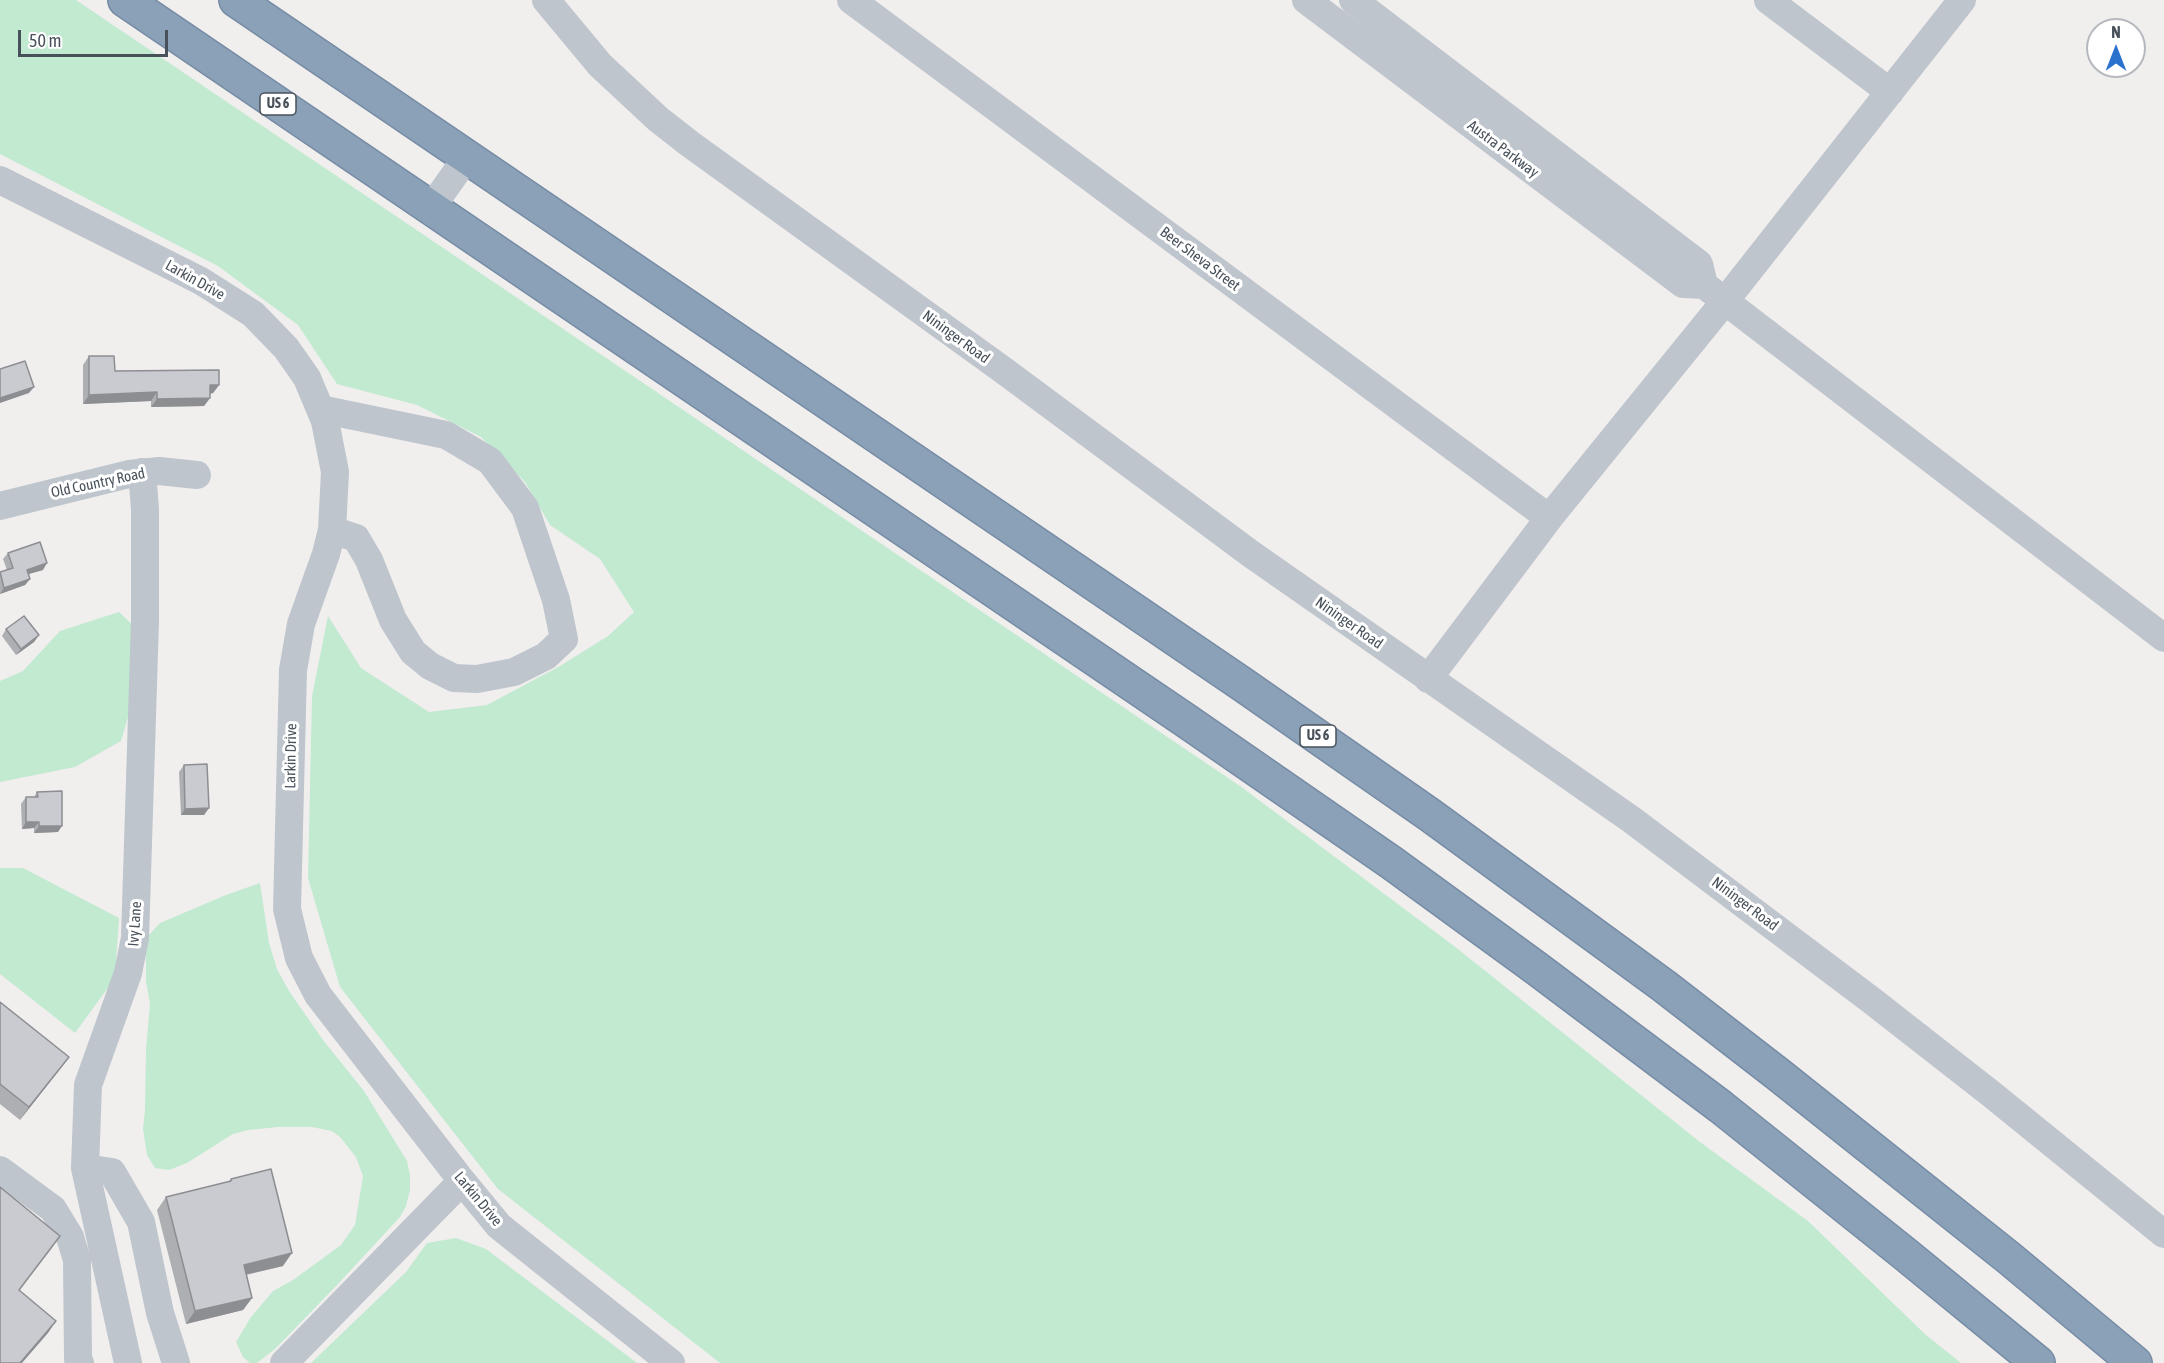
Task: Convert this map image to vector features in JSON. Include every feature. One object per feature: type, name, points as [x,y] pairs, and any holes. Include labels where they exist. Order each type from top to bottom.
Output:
[{"type":"highway","name":"US 6","points":[[125,0],[1178,715],[1392,863],[1720,1107],[2038,1363]]},
{"type":"highway","name":"US 6","points":[[236,0],[1232,677],[1448,827],[1601,939],[1779,1075],[2009,1258],[2135,1363]]},
{"type":"street","name":"Nininger Road","points":[[546,0],[600,65],[658,119],[690,144],[1003,370],[1251,554],[1632,820],[1759,914],[1990,1093],[2164,1234]]},
{"type":"street","name":"Beer Sheva Street","points":[[852,0],[1549,518]]},
{"type":"street","name":"Austra Parkway","points":[[1306,0],[1683,284],[1714,293]]},
{"type":"street","name":"Austra Parkway","points":[[1353,0],[1699,264],[1714,293]]},
{"type":"street","points":[[1768,0],[1890,92]]},
{"type":"street","points":[[1428,679],[1714,293],[1890,92],[1962,0]]},
{"type":"street","points":[[431,208],[467,157]]},
{"type":"street","name":"Larkin Drive","points":[[0,180],[201,281],[253,314],[286,348],[307,378],[325,421],[335,472],[332,530],[326,554],[301,624],[293,670],[287,909],[298,958],[318,995],[499,1226],[671,1363]]},
{"type":"street","points":[[1714,293],[2164,639]]},
{"type":"street","points":[[320,409],[446,435],[490,461],[525,508],[556,600],[564,639],[546,656],[514,672],[477,679],[454,678],[430,666],[413,652],[393,620],[369,560],[356,538],[332,530]]},
{"type":"street","name":"Old Country Road","points":[[0,506],[110,477],[142,472],[177,472],[197,475]]},
{"type":"street","name":"Ivy Lane","points":[[128,1363],[85,1168],[88,1085],[128,973],[135,938],[145,621],[145,509],[142,472]]},
{"type":"street","points":[[85,1168],[112,1172],[141,1222],[160,1313],[176,1363]]},
{"type":"street","points":[[0,1170],[53,1209],[70,1237],[77,1260],[78,1362]]},
{"type":"street","points":[[284,1363],[462,1181]]},
{"type":"green space","points":[[0,0],[76,0],[1240,786],[1454,946],[1700,1142],[1808,1221],[1926,1335],[1961,1363],[720,1363],[498,1189],[340,987],[308,878],[312,696],[328,616],[361,668],[429,712],[487,705],[560,666],[608,636],[634,612],[600,559],[550,525],[525,482],[481,437],[417,405],[337,384],[298,325],[218,266],[0,154]]},
{"type":"green space","points":[[119,612],[137,629],[133,700],[121,741],[75,767],[0,782],[0,681],[23,671],[60,631]]},
{"type":"green space","points":[[0,868],[23,868],[119,918],[115,978],[75,1033],[0,974]]},
{"type":"green space","points":[[260,883],[269,943],[277,969],[289,991],[323,1040],[364,1091],[407,1161],[410,1190],[406,1206],[400,1217],[276,1348],[257,1363],[250,1363],[243,1357],[236,1342],[251,1317],[273,1291],[293,1280],[341,1245],[355,1225],[363,1176],[356,1157],[340,1137],[332,1131],[312,1127],[248,1130],[233,1134],[187,1163],[169,1170],[155,1168],[147,1155],[143,1129],[150,1004],[146,981],[146,954],[148,936],[160,923]]},
{"type":"green space","points":[[456,1238],[486,1249],[637,1363],[311,1363],[406,1272],[427,1243]]},
{"type":"building","points":[[89,356],[114,356],[115,371],[219,370],[219,385],[210,385],[210,398],[157,399],[157,392],[89,395]]},
{"type":"building","points":[[25,361],[34,387],[0,398],[0,369]]},
{"type":"building","points":[[40,542],[47,563],[27,570],[30,579],[4,588],[0,572],[13,568],[8,553]]},
{"type":"building","points":[[24,616],[39,635],[21,649],[6,629]]},
{"type":"building","points":[[207,764],[209,808],[185,809],[184,765]]},
{"type":"building","points":[[62,791],[62,826],[39,826],[39,822],[26,822],[26,797],[38,797],[37,792]]},
{"type":"building","points":[[0,1002],[69,1057],[29,1107],[0,1084]]},
{"type":"building","points":[[271,1169],[292,1253],[244,1265],[252,1298],[195,1311],[166,1197]]},
{"type":"building","points":[[0,1187],[60,1236],[19,1290],[56,1321],[20,1363],[0,1363]]}]
